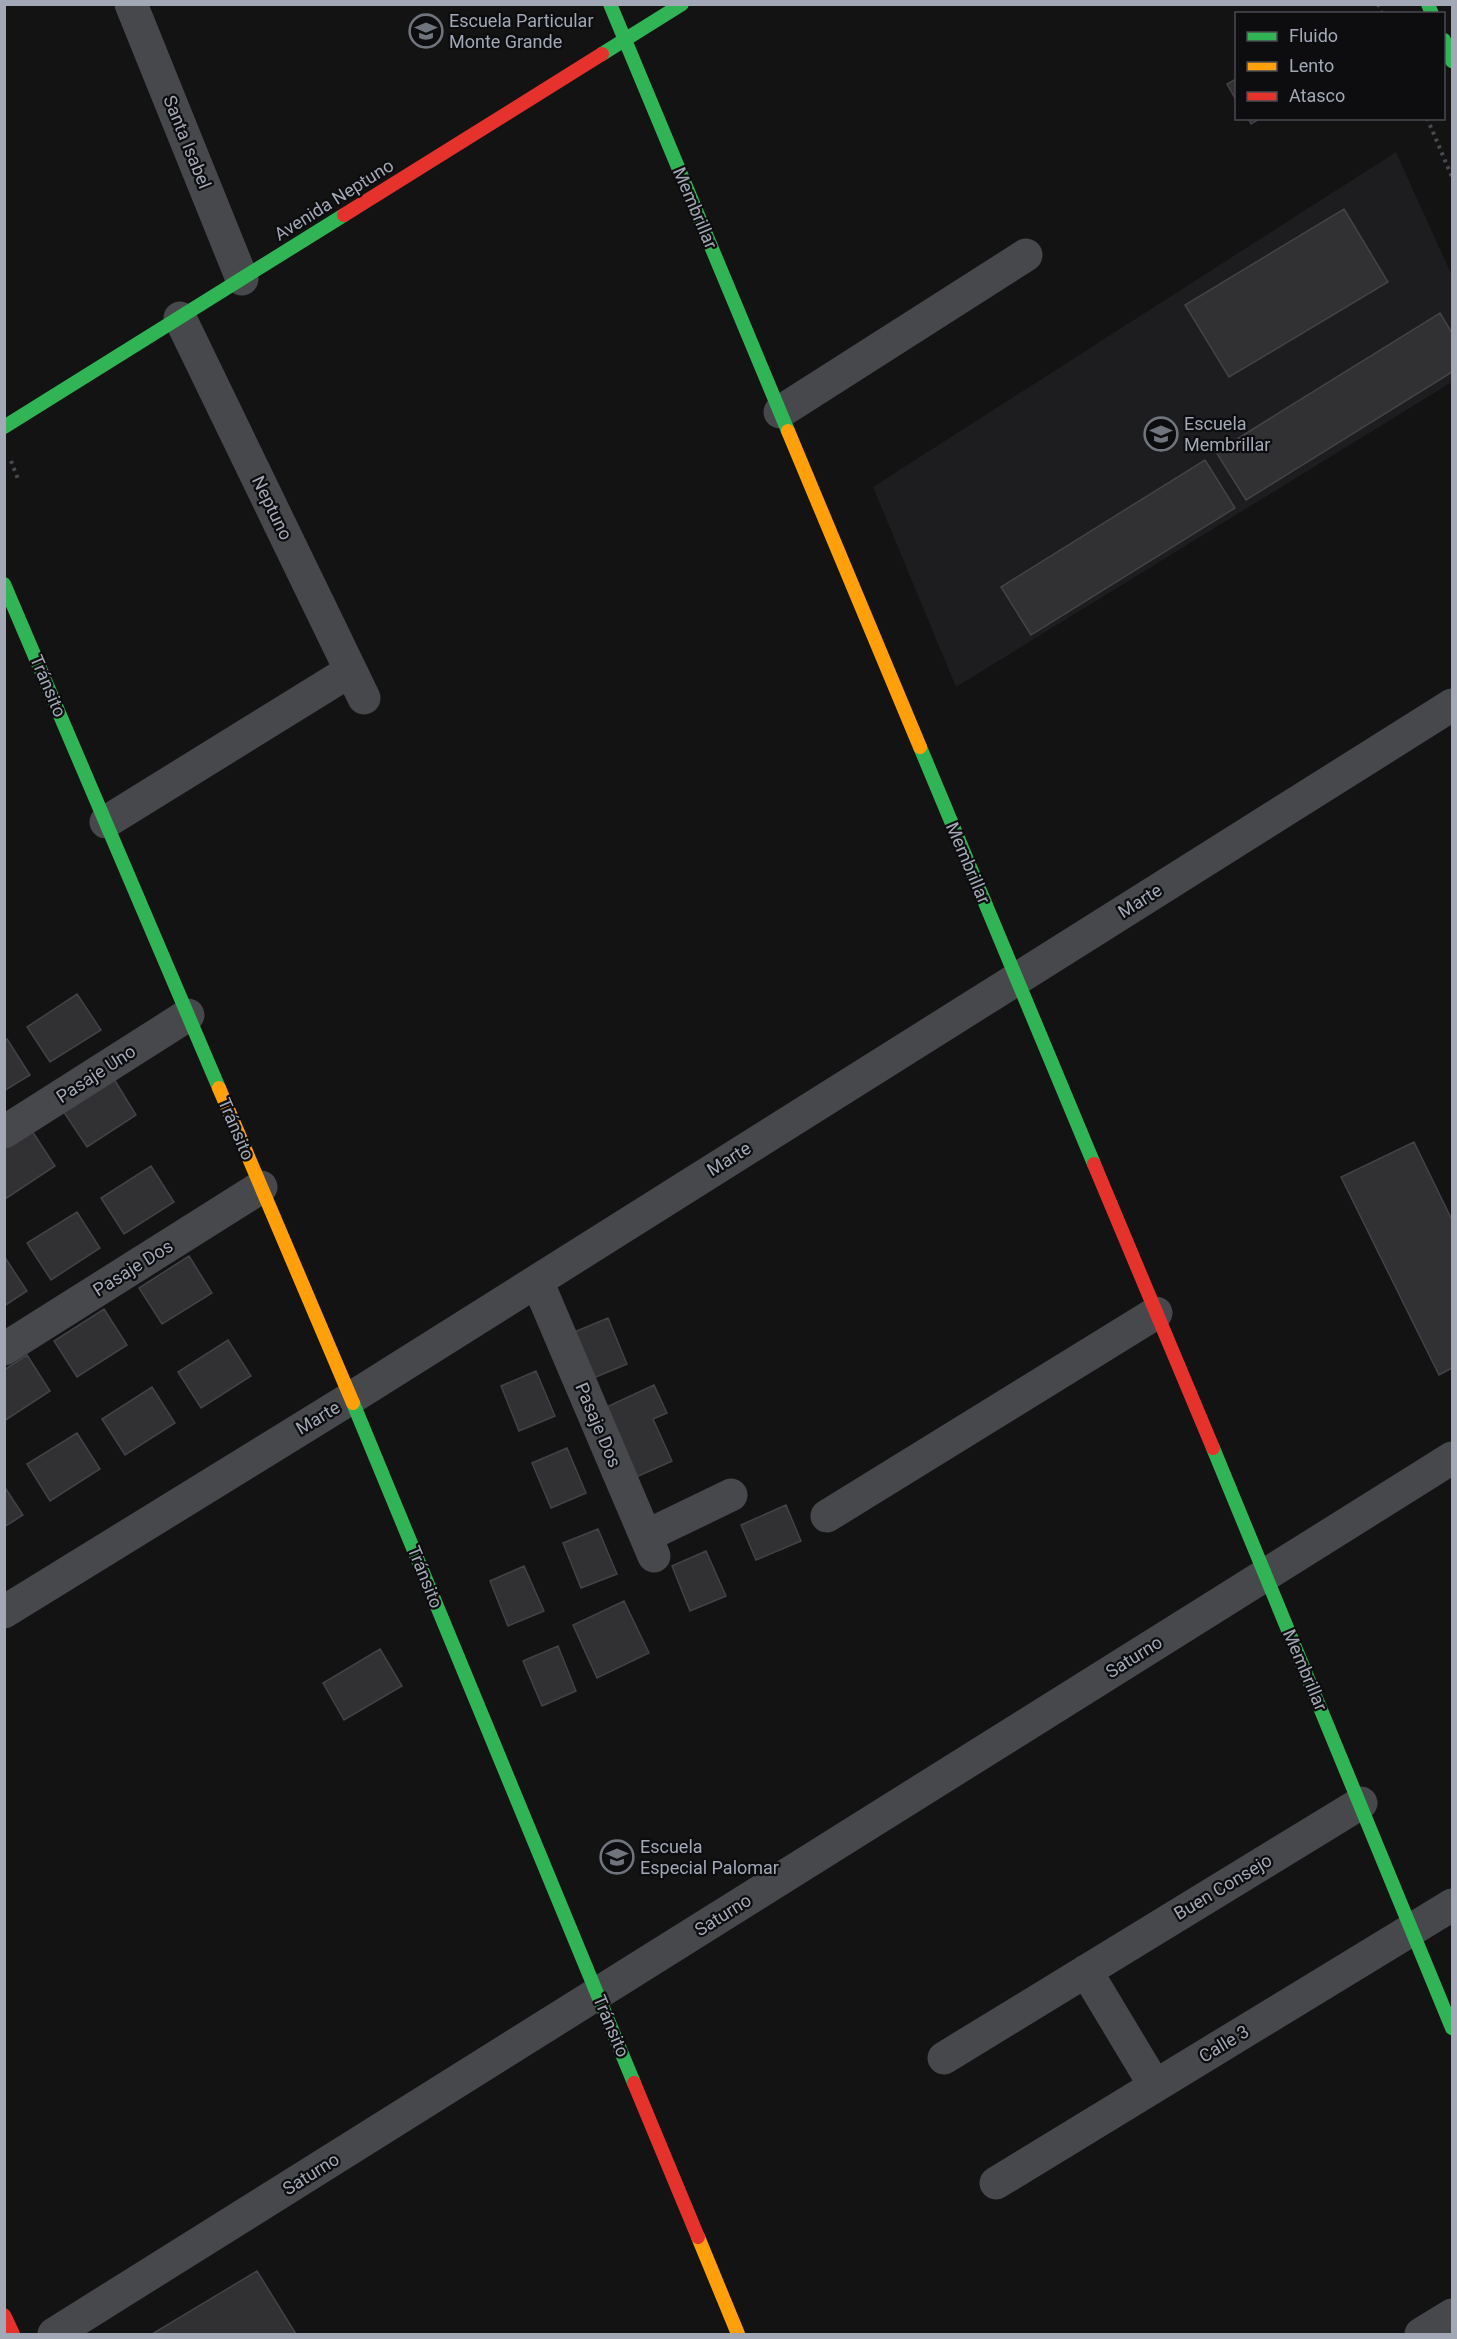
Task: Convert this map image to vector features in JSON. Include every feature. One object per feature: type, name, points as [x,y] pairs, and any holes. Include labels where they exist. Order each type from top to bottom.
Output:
[{"type":"street","name":"Santa Isabel","points":[[131,4],[242,279]]},
{"type":"street","name":"Membrillar","points":[[610,4],[1361,1803],[1452,2028]]},
{"type":"street","name":"Avenida Neptuno","points":[[4,427],[682,4]]},
{"type":"street","points":[[1445,45],[1452,61]]},
{"type":"street","points":[[780,412],[1026,255]]},
{"type":"street","name":"Neptuno","points":[[106,822],[357,684],[180,318]]},
{"type":"street","name":"Tránsito","points":[[4,584],[351,1398],[738,2334]]},
{"type":"street","name":"Marte","points":[[4,1612],[351,1398],[1452,705]]},
{"type":"street","name":"Pasaje Uno","points":[[4,1132],[188,1015]]},
{"type":"street","name":"Pasaje Dos","points":[[4,1349],[261,1187]]},
{"type":"street","name":"Pasaje Dos","points":[[537,1281],[650,1546],[731,1495]]},
{"type":"street","points":[[827,1516],[1156,1313]]},
{"type":"street","name":"Saturno","points":[[54,2334],[1452,1458]]},
{"type":"street","name":"Buen Consejo","points":[[944,2058],[1361,1803]]},
{"type":"street","name":"Calle 3","points":[[996,2183],[1452,1905]]},
{"type":"street","points":[[1086,1971],[1155,2086]]},
{"type":"street","points":[[4,2315],[13,2334]]},
{"type":"street","points":[[1421,2334],[1452,2315]]},
{"type":"path","points":[[1428,120],[1452,177]]},
{"type":"shaded area","name":"Escuela Membrillar","points":[[1396,152],[1452,276],[1452,382],[956,687],[873,487]]},
{"type":"building","points":[[1235,80],[1235,98],[1227,84]]},
{"type":"building","points":[[1344,209],[1388,282],[1229,377],[1185,305]]},
{"type":"building","points":[[1440,313],[1452,333],[1452,372],[1246,500],[1216,452]]},
{"type":"building","points":[[1205,460],[1235,508],[1031,635],[1001,587]]},
{"type":"building","points":[[77,994],[101,1030],[50,1062],[27,1027]]},
{"type":"building","points":[[7,1039],[30,1075],[4,1091],[4,1041]]},
{"type":"building","points":[[114,1079],[136,1115],[87,1147],[63,1111]]},
{"type":"building","points":[[32,1131],[55,1166],[5,1199],[4,1148]]},
{"type":"building","points":[[1414,1142],[1452,1220],[1452,1368],[1439,1375],[1341,1177]]},
{"type":"building","points":[[151,1166],[174,1202],[124,1234],[101,1198]]},
{"type":"building","points":[[77,1212],[100,1248],[51,1280],[27,1243]]},
{"type":"building","points":[[4,1256],[27,1291],[4,1306]]},
{"type":"building","points":[[189,1256],[212,1293],[162,1324],[139,1288]]},
{"type":"building","points":[[104,1309],[127,1345],[77,1377],[54,1341]]},
{"type":"building","points":[[608,1318],[627,1364],[591,1379],[572,1333]]},
{"type":"building","points":[[228,1340],[251,1376],[201,1408],[178,1372]]},
{"type":"building","points":[[27,1355],[50,1391],[4,1421],[4,1370]]},
{"type":"building","points":[[536,1371],[555,1416],[519,1431],[501,1386]]},
{"type":"building","points":[[654,1385],[667,1413],[653,1419],[672,1461],[634,1478],[602,1409]]},
{"type":"building","points":[[152,1387],[175,1423],[125,1455],[102,1419]]},
{"type":"building","points":[[77,1433],[100,1469],[50,1501],[27,1464]]},
{"type":"building","points":[[567,1448],[586,1493],[551,1508],[532,1463]]},
{"type":"building","points":[[4,1486],[23,1515],[4,1527]]},
{"type":"building","points":[[786,1505],[801,1541],[756,1560],[741,1525]]},
{"type":"building","points":[[598,1529],[617,1574],[581,1588],[563,1543]]},
{"type":"building","points":[[706,1551],[726,1596],[690,1611],[672,1566]]},
{"type":"building","points":[[524,1566],[544,1611],[508,1626],[490,1581]]},
{"type":"building","points":[[624,1601],[649,1653],[597,1678],[573,1625]]},
{"type":"building","points":[[558,1646],[576,1691],[542,1706],[523,1661]]},
{"type":"building","points":[[380,1649],[402,1686],[344,1720],[323,1683]]},
{"type":"building","points":[[257,2271],[296,2334],[152,2334]]},
{"type":"traffic: fast","points":[[610,4],[788,431]]},
{"type":"traffic: fast","points":[[602,54],[682,4]]},
{"type":"traffic: fast","points":[[1428,4],[1431,12]]},
{"type":"traffic: fast","points":[[1445,43],[1452,61]]},
{"type":"traffic: fast","points":[[4,427],[344,215]]},
{"type":"traffic: fast","points":[[4,584],[219,1088]]},
{"type":"traffic: fast","points":[[920,747],[1094,1164]]},
{"type":"traffic: fast","points":[[353,1403],[634,2083]]},
{"type":"traffic: fast","points":[[1213,1448],[1452,2028]]},
{"type":"traffic: slow","points":[[788,431],[920,747]]},
{"type":"traffic: slow","points":[[219,1088],[353,1403]]},
{"type":"traffic: slow","points":[[698,2237],[738,2334]]},
{"type":"traffic: jam","points":[[344,215],[602,54]]},
{"type":"traffic: jam","points":[[1094,1164],[1213,1448]]},
{"type":"traffic: jam","points":[[634,2083],[698,2237]]},
{"type":"traffic: jam","points":[[4,2315],[13,2334]]},
{"type":"place","name":"Escuela Particular Monte Grande","points":[[426,31]]},
{"type":"place","name":"Escuela Membrillar","points":[[1161,434]]},
{"type":"place","name":"Escuela Especial Palomar","points":[[617,1857]]}]
